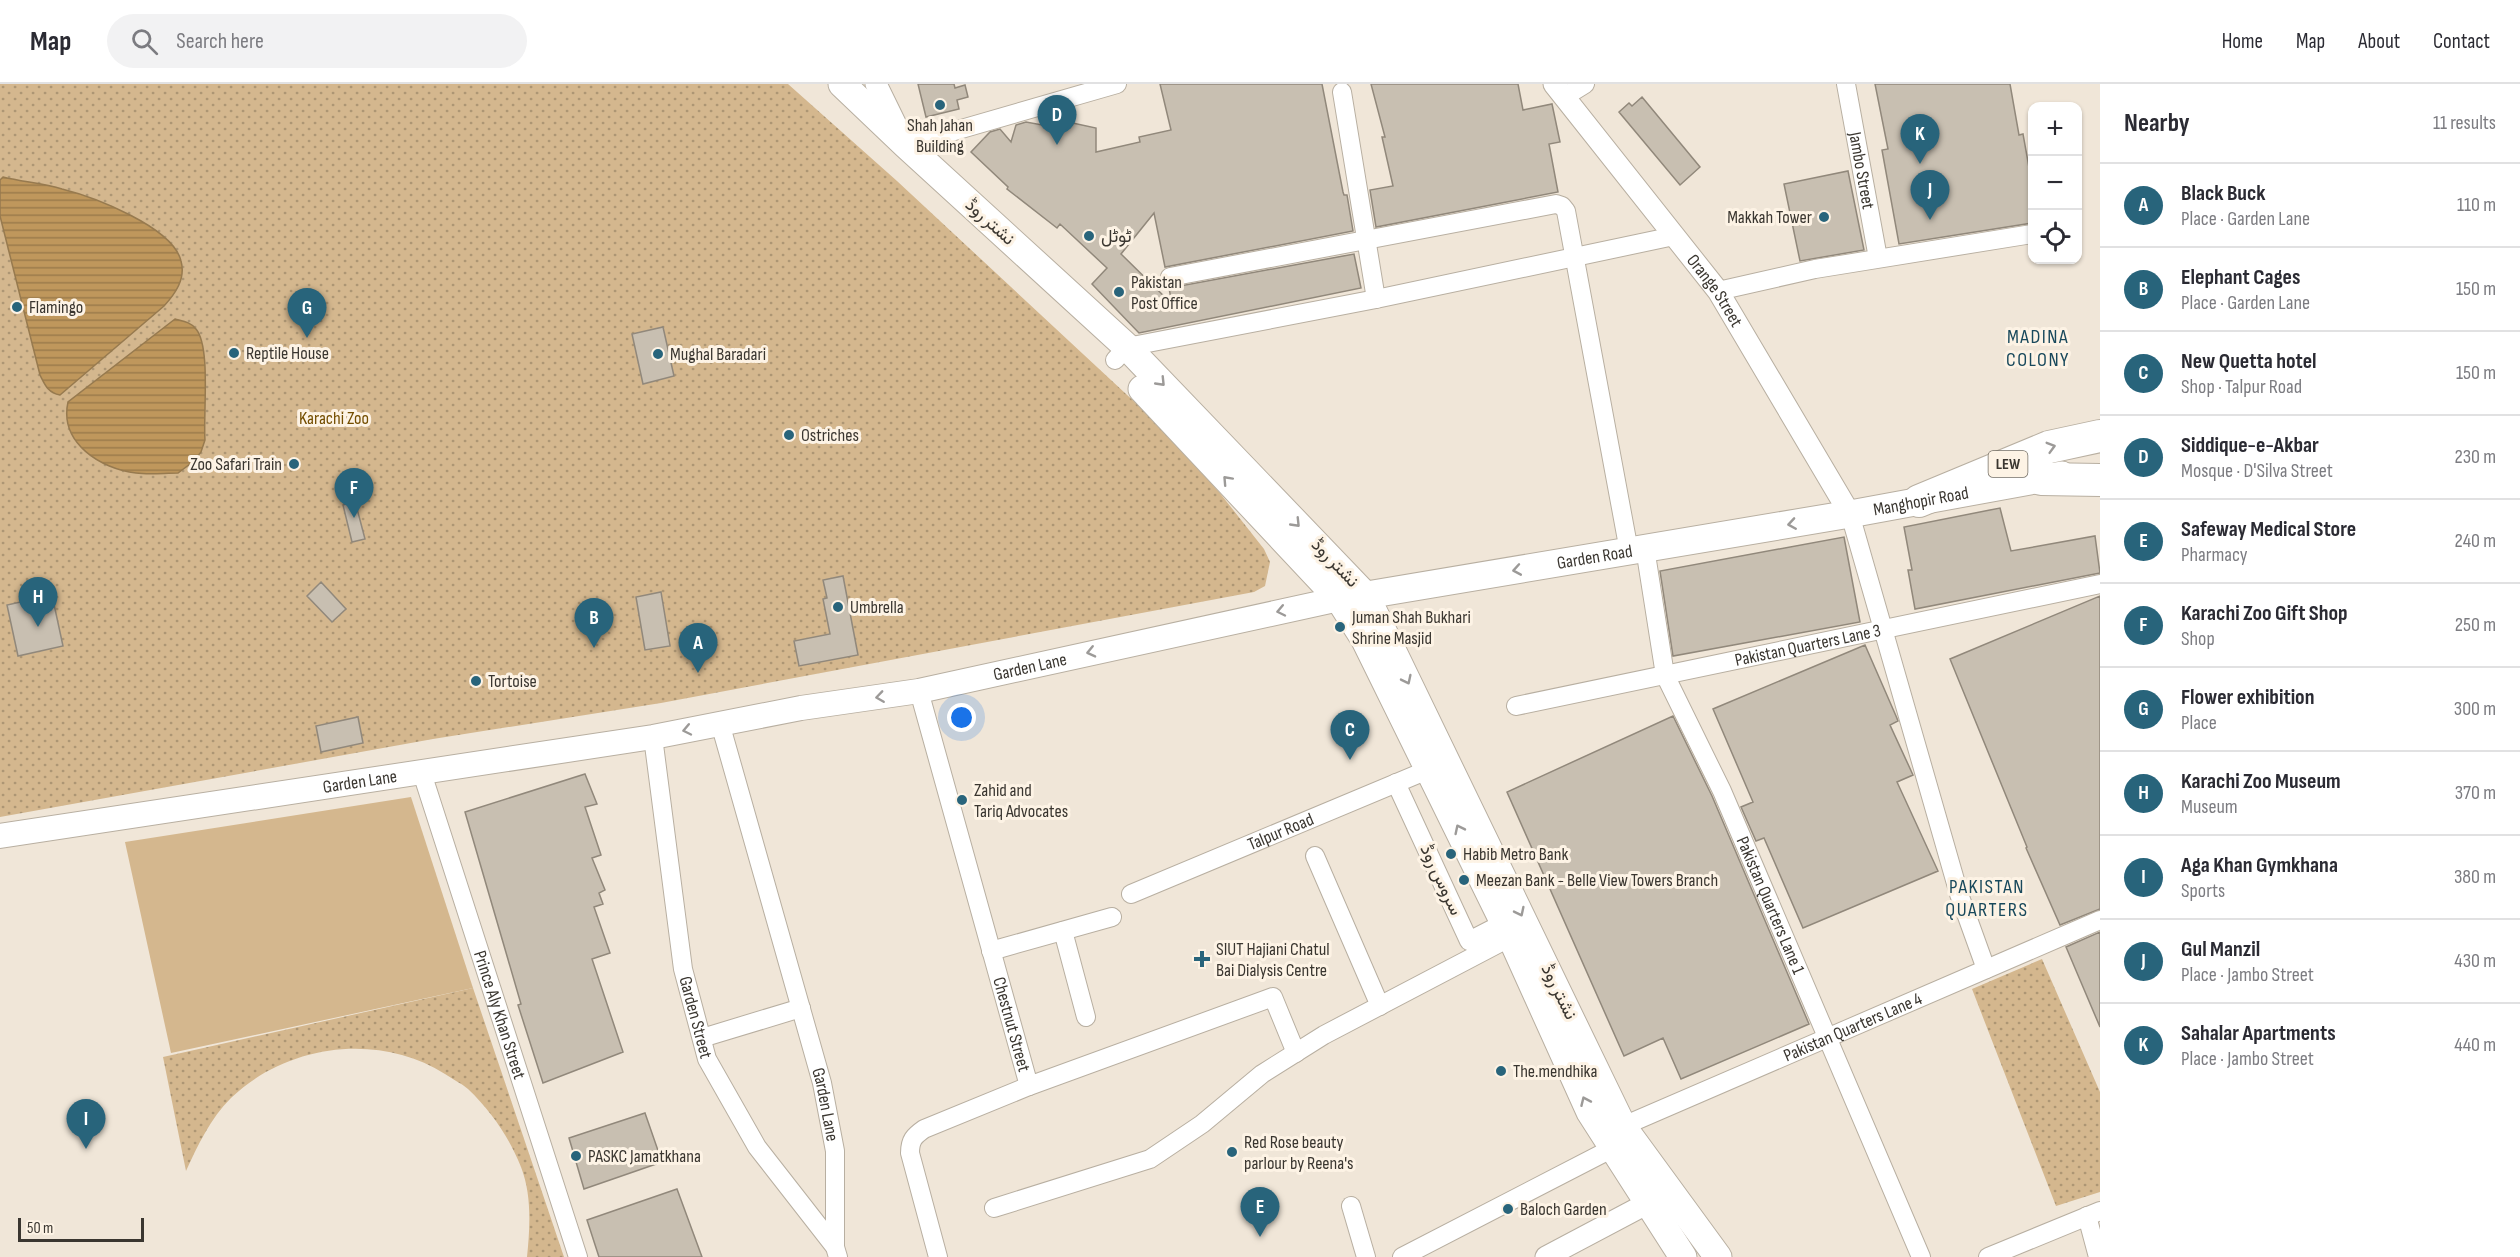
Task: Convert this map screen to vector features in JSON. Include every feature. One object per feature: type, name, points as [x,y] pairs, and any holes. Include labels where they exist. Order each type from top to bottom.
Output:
[{"type":"highway","name":"LEW","points":[[1919,501],[2049,447],[2100,436]]},
{"type":"highway","name":"LEW","points":[[2041,479],[2100,480]]},
{"type":"main road","name":"نشتر روڈ","points":[[826,84],[1121,353],[1339,599],[1365,640],[1430,769],[1508,930],[1590,1112],[1718,1257]]},
{"type":"main road","name":"نشتر روڈ","points":[[842,84],[1121,353],[1366,596],[1614,1137],[1648,1203],[1683,1257]]},
{"type":"main road","name":"Manghopir Road","points":[[1850,514],[2100,469]]},
{"type":"main road","name":"Garden Road","points":[[1339,599],[1850,514]]},
{"type":"main road","name":"Garden Lane","points":[[0,836],[653,737],[720,723],[919,691],[1339,599]]},
{"type":"street","points":[[876,84],[906,145],[1117,84]]},
{"type":"street","points":[[1559,90],[1585,84]]},
{"type":"street","name":"Jambo Street","points":[[1846,84],[1878,258]]},
{"type":"street","name":"Orange Street","points":[[1559,90],[1718,291],[1850,514]]},
{"type":"street","points":[[1342,92],[1376,299]]},
{"type":"street","name":"Pakistan Quarters Lane 1","points":[[1170,277],[1366,238],[1556,204],[1562,206],[1566,211],[1574,258],[1665,675],[1722,791],[1921,1257]]},
{"type":"street","points":[[1718,291],[1815,269],[2028,235]]},
{"type":"street","points":[[1121,353],[1674,236]]},
{"type":"street","points":[[1850,514],[1959,894],[1986,969]]},
{"type":"street","name":"Pakistan Quarters Lane 3","points":[[1516,706],[2100,584]]},
{"type":"street","name":"Chestnut Street","points":[[919,691],[1029,1086],[1272,997],[1296,1053]]},
{"type":"street","name":"Garden Lane","points":[[720,723],[822,1083],[835,1150],[836,1252]]},
{"type":"street","name":"Garden Street","points":[[653,737],[683,969],[707,1059],[757,1147],[836,1252]]},
{"type":"street","name":"Talpur Road","points":[[1131,894],[1430,769]]},
{"type":"street","name":"Prince Aly Khan Street","points":[[422,773],[578,1257]]},
{"type":"street","name":"سروس روڈ","points":[[1396,783],[1469,940],[1508,930]]},
{"type":"street","points":[[1315,856],[1380,1006]]},
{"type":"street","points":[[991,951],[1112,917]]},
{"type":"street","name":"Pakistan Quarters Lane 4","points":[[1402,1257],[1614,1137],[1827,1038],[2100,920]]},
{"type":"street","points":[[994,1208],[1150,1159],[1202,1124],[1262,1074],[1324,1035],[1380,1006],[1508,930]]},
{"type":"street","points":[[1063,931],[1086,1017]]},
{"type":"street","points":[[702,1038],[801,1008]]},
{"type":"street","points":[[938,1257],[910,1152],[910,1144],[914,1135],[1029,1086]]},
{"type":"street","points":[[1546,1257],[1648,1203]]},
{"type":"street","points":[[1352,1206],[1366,1257]]},
{"type":"street","points":[[1988,1257],[2094,1213],[2098,1257]]},
{"type":"green space","name":"Karachi Zoo","points":[[0,84],[788,84],[897,181],[1154,420],[1219,492],[1264,549],[1270,562],[1265,586],[1254,592],[661,703],[433,739],[0,817]]},
{"type":"green space","points":[[411,797],[473,988],[171,1053],[125,842]]},
{"type":"green space","points":[[2042,959],[2100,1092],[2100,1192],[2056,1206],[1972,989]]},
{"type":"green space","points":[[473,988],[564,1257],[527,1257],[529,1212],[525,1178],[511,1145],[484,1106],[468,1089],[445,1074],[419,1061],[392,1052],[363,1049],[334,1050],[306,1056],[279,1066],[254,1080],[231,1098],[211,1123],[186,1171],[163,1057]]},
{"type":"shaded area","points":[[3,177],[55,187],[112,206],[148,225],[164,237],[175,248],[181,261],[181,280],[176,291],[164,306],[60,395],[45,385],[40,375],[0,216],[0,180]]},
{"type":"shaded area","points":[[175,319],[194,327],[201,338],[205,365],[205,440],[201,452],[194,461],[178,473],[141,474],[109,466],[97,460],[76,441],[70,430],[67,417],[68,402]]},
{"type":"building","name":"Shah Jahan Building","points":[[918,84],[954,84],[955,88],[965,85],[968,97],[957,100],[959,109],[926,117]]},
{"type":"building","points":[[1160,84],[1322,84],[1353,231],[1165,267],[1154,213],[1121,254],[1172,304],[1169,288],[1354,254],[1361,288],[1139,333],[1092,284],[1107,268],[1060,224],[1057,228],[1007,189],[1008,187],[971,152],[990,132],[1000,129],[1011,142],[1016,125],[1026,122],[1042,125],[1043,122],[1053,124],[1054,119],[1096,128],[1096,152],[1140,142],[1139,137],[1171,130]]},
{"type":"building","points":[[1371,84],[1518,84],[1523,110],[1552,104],[1560,142],[1549,144],[1558,192],[1376,227],[1370,190],[1393,186],[1382,137],[1385,137]]},
{"type":"building","points":[[1875,84],[2010,84],[2019,135],[2023,134],[2028,162],[2028,224],[1899,244],[1882,150],[1888,149]]},
{"type":"building","points":[[1642,97],[1700,167],[1680,185],[1619,112],[1629,103],[1632,106]]},
{"type":"building","name":"Makkah Tower","points":[[1848,171],[1864,250],[1800,261],[1784,184]]},
{"type":"building","points":[[663,327],[674,376],[643,384],[632,334]]},
{"type":"building","points":[[355,501],[365,539],[352,542],[343,505]]},
{"type":"building","points":[[2000,508],[2011,551],[2095,536],[2100,573],[1915,609],[1908,570],[1912,570],[1904,527]]},
{"type":"building","points":[[1844,537],[1860,622],[1673,656],[1660,571]]},
{"type":"building","points":[[843,576],[858,655],[799,666],[794,641],[830,634],[823,599],[827,598],[823,580]]},
{"type":"building","points":[[321,582],[346,609],[332,622],[307,596]]},
{"type":"building","points":[[661,592],[670,646],[645,650],[636,597]]},
{"type":"building","points":[[52,595],[63,646],[18,656],[7,605]]},
{"type":"building","points":[[2100,596],[2100,909],[2060,925],[2026,848],[1950,659]]},
{"type":"building","points":[[1865,645],[1898,721],[1890,725],[1913,775],[1897,782],[1938,871],[1803,928],[1764,838],[1756,841],[1741,807],[1753,802],[1713,709]]},
{"type":"building","points":[[1673,716],[1712,796],[1809,1024],[1681,1079],[1663,1038],[1624,1056],[1507,792]]},
{"type":"building","points":[[358,717],[363,743],[321,752],[316,726]]},
{"type":"building","points":[[585,774],[597,804],[585,807],[601,855],[592,858],[605,890],[599,893],[603,904],[594,907],[610,953],[592,959],[623,1052],[543,1083],[518,1005],[521,1004],[465,812]]},
{"type":"building","points":[[2100,932],[2100,1027],[2066,947]]},
{"type":"building","points":[[645,1113],[662,1162],[584,1189],[569,1138]]},
{"type":"building","points":[[677,1189],[702,1257],[599,1257],[587,1220]]},
{"type":"place","name":"Shah Jahan Building","points":[[940,105]]},
{"type":"place","name":"Siddique-e-Akbar","points":[[1057,145]]},
{"type":"place","name":"Sahalar Apartments","points":[[1920,164]]},
{"type":"place","name":"Makkah Tower","points":[[1824,217]]},
{"type":"place","name":"Gul Manzil","points":[[1930,220]]},
{"type":"place","name":"ٹوٹل","points":[[1089,236]]},
{"type":"place","name":"Pakistan Post Office","points":[[1119,292]]},
{"type":"place","name":"Flamingo","points":[[17,307]]},
{"type":"place","name":"Flower exhibition","points":[[307,338]]},
{"type":"place","name":"Reptile House","points":[[234,353]]},
{"type":"place","name":"Mughal Baradari","points":[[658,354]]},
{"type":"place","name":"Ostriches","points":[[789,435]]},
{"type":"place","name":"Zoo Safari Train","points":[[294,464]]},
{"type":"place","name":"Karachi Zoo Gift Shop","points":[[354,518]]},
{"type":"place","name":"Umbrella","points":[[838,607]]},
{"type":"place","name":"Karachi Zoo Museum","points":[[38,627]]},
{"type":"place","name":"Juman Shah Bukhari Shrine Masjid","points":[[1340,627]]},
{"type":"place","name":"Elephant Cages","points":[[594,648]]},
{"type":"place","name":"Black Buck","points":[[698,673]]},
{"type":"place","name":"Tortoise","points":[[476,681]]},
{"type":"place","name":"New Quetta hotel","points":[[1350,760]]},
{"type":"place","name":"Zahid and Tariq Advocates","points":[[962,800]]},
{"type":"place","name":"Habib Metro Bank","points":[[1451,854]]},
{"type":"place","name":"Meezan Bank - Belle View Towers Branch","points":[[1464,880]]},
{"type":"place","name":"SIUT Hajiani Chatul Bai Dialysis Centre","points":[[1202,959]]},
{"type":"place","name":"The.mendhika","points":[[1501,1071]]},
{"type":"place","name":"Aga Khan Gymkhana","points":[[86,1149]]},
{"type":"place","name":"Red Rose beauty parlour by Reena's","points":[[1232,1152]]},
{"type":"place","name":"PASKC Jamatkhana","points":[[576,1156]]},
{"type":"place","name":"Baloch Garden","points":[[1508,1209]]},
{"type":"place","name":"Safeway Medical Store","points":[[1260,1237]]},
{"type":"district","name":"MADINA COLONY","points":[[2038,348]]},
{"type":"district","name":"PAKISTAN QUARTERS","points":[[1987,898]]}]
